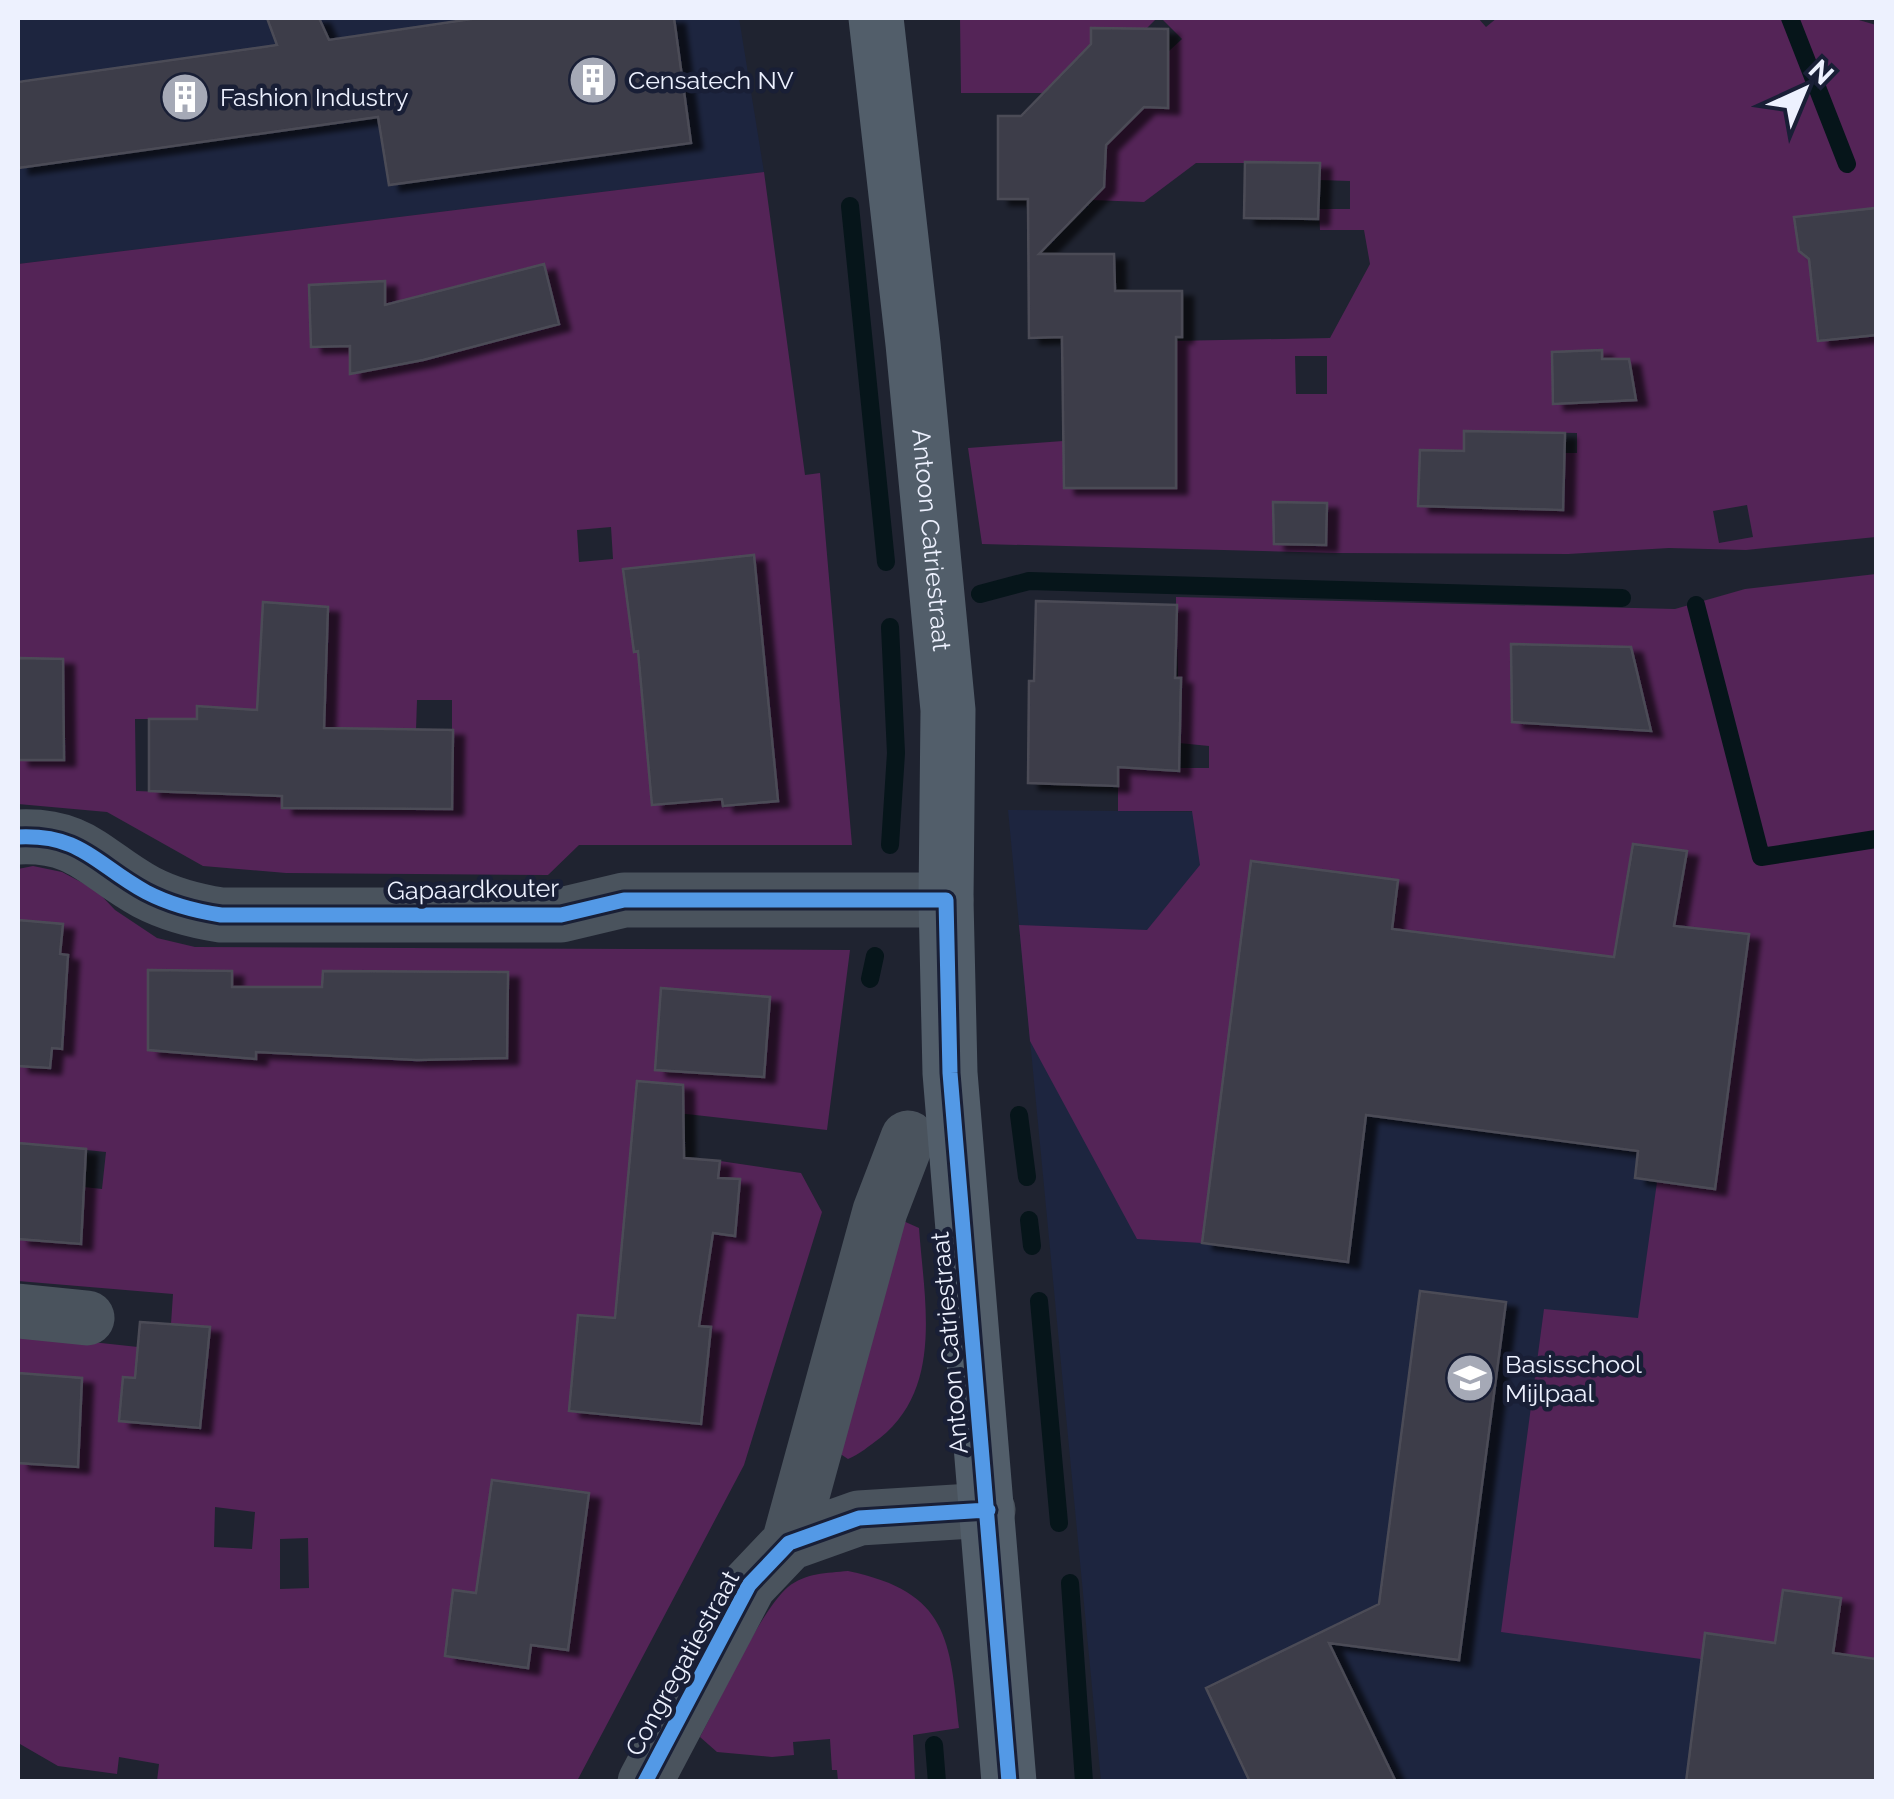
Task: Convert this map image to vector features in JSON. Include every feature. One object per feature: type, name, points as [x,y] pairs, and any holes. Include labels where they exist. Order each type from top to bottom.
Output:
[{"type":"main road","name":"Antoon Catriestraat","points":[[876,18],[913,344],[948,710],[946,900],[950,1072],[1009,1782]]},
{"type":"street","name":"Gapaardkouter","points":[[18,837],[53,839],[84,848],[144,891],[174,904],[222,915],[562,915],[624,900],[946,900]]},
{"type":"street","name":"Congregatiestraat","points":[[790,1543],[880,1211],[908,1138]]},
{"type":"street","points":[[18,1311],[86,1318]]},
{"type":"street","name":"Congregatiestraat","points":[[645,1782],[749,1586],[790,1543],[859,1518],[988,1510]]},
{"type":"shaded area","points":[[18,18],[739,18],[764,172],[18,264]]},
{"type":"shaded area","points":[[960,18],[1157,18],[1146,29],[1092,29],[1090,61],[1074,61],[1043,93],[961,93]]},
{"type":"shaded area","points":[[1161,18],[1478,18],[1486,27],[1497,18],[1852,18],[1876,25],[1876,208],[1801,217],[1795,224],[1799,251],[1806,256],[1823,254],[1812,292],[1818,340],[1876,335],[1876,537],[1746,550],[1669,548],[1568,554],[982,544],[968,448],[1063,441],[1064,488],[1176,488],[1176,383],[1063,383],[1070,343],[1330,338],[1370,264],[1364,230],[1320,230],[1319,209],[1350,209],[1350,181],[1319,180],[1319,163],[1196,163],[1144,202],[1091,200],[1095,155],[1131,107],[1168,108],[1168,52],[1182,39]],"holes":[[[1601,350],[1602,359],[1629,360],[1636,400],[1605,402],[1603,376],[1552,377],[1553,352]],[[1295,356],[1327,356],[1327,394],[1296,394]],[[1464,431],[1577,433],[1577,453],[1565,453],[1563,510],[1419,506],[1420,450],[1464,450]],[[1273,503],[1327,503],[1326,544],[1274,544]],[[1747,505],[1753,537],[1719,543],[1713,511]]]},
{"type":"shaded area","points":[[764,172],[805,475],[820,473],[852,845],[579,845],[548,875],[286,873],[203,866],[107,812],[18,804],[18,760],[64,759],[63,659],[18,658],[18,264]],"holes":[[[611,527],[613,559],[579,562],[577,530]],[[754,556],[761,639],[634,651],[629,615],[646,611],[642,567]],[[263,603],[328,607],[327,646],[261,642]],[[417,700],[452,700],[452,808],[282,807],[318,728],[416,730]],[[198,706],[220,708],[219,794],[136,791],[135,719],[197,719]],[[646,732],[778,801],[724,806],[722,799],[652,805]]]},
{"type":"shaded area","points":[[1876,574],[1876,1659],[1833,1653],[1840,1598],[1783,1590],[1775,1643],[1705,1633],[1701,1659],[1501,1632],[1544,1309],[1638,1318],[1657,1182],[1715,1189],[1748,934],[1674,926],[1686,851],[1632,845],[1615,957],[1459,993],[1251,862],[1202,1243],[1137,1239],[1030,1041],[1019,925],[1147,930],[1200,865],[1192,811],[1118,811],[1118,767],[1177,771],[1209,768],[1209,746],[1179,743],[1176,597],[1675,609],[1745,589]]},
{"type":"shaded area","name":"Basisschool Mijlpaal","points":[[1008,810],[1222,812],[1876,854],[1876,1781],[1101,1781]]},
{"type":"shaded area","points":[[33,866],[62,872],[96,890],[115,910],[157,938],[195,947],[850,950],[827,1130],[642,1109],[630,1154],[623,1241],[713,1233],[739,1179],[718,1178],[720,1161],[801,1173],[822,1212],[744,1465],[577,1781],[157,1781],[159,1764],[119,1757],[117,1774],[58,1766],[20,1744],[18,1751],[18,1463],[33,1464],[36,1375],[18,1373],[18,1334],[138,1347],[135,1378],[123,1377],[200,1427],[210,1328],[171,1324],[173,1294],[18,1281],[18,1239],[81,1244],[84,1187],[102,1189],[106,1152],[18,1143],[18,1045],[62,1049],[68,955],[60,954],[63,924],[18,920],[18,869]],"holes":[[[148,970],[204,975],[205,970],[231,971],[232,987],[256,1058],[148,1050]],[[661,988],[769,997],[763,1077],[655,1070]],[[578,1315],[711,1327],[701,1423],[569,1411]],[[492,1480],[589,1493],[548,1592],[575,1596],[568,1649],[531,1645],[527,1668],[445,1656],[453,1591],[476,1593]],[[215,1507],[255,1512],[252,1549],[214,1547]],[[308,1538],[309,1588],[280,1589],[280,1539]]]},
{"type":"shaded area","points":[[901,1220],[919,1228],[926,1313],[922,1368],[914,1394],[900,1417],[880,1438],[848,1459],[839,1453]]},
{"type":"shaded area","points":[[848,1571],[907,1592],[938,1624],[952,1669],[959,1728],[913,1735],[915,1781],[838,1781],[837,1770],[832,1770],[830,1739],[793,1742],[794,1755],[717,1752],[700,1737],[777,1599],[802,1579]]},
{"type":"building","points":[[267,18],[319,18],[329,40],[478,18],[674,18],[691,143],[389,185],[378,117],[18,168],[18,82],[277,45]]},
{"type":"building","points":[[1091,28],[1168,29],[1168,108],[1144,107],[1106,145],[1104,187],[1039,254],[1114,254],[1115,291],[1182,291],[1182,337],[1176,337],[1176,488],[1064,488],[1062,337],[1029,338],[1028,199],[998,199],[998,116],[1021,116],[1091,44]]},
{"type":"building","points":[[1245,162],[1320,163],[1318,219],[1244,218]]},
{"type":"building","points":[[1876,208],[1876,335],[1818,341],[1809,259],[1799,251],[1794,217]]},
{"type":"building","points":[[544,264],[559,324],[423,360],[350,374],[350,346],[311,347],[309,285],[385,281],[385,305]]},
{"type":"building","points":[[1602,350],[1602,359],[1629,359],[1636,400],[1553,404],[1552,352]]},
{"type":"building","points":[[1464,431],[1565,433],[1563,510],[1418,506],[1420,450],[1464,451]]},
{"type":"building","points":[[1273,502],[1327,503],[1326,545],[1274,544]]},
{"type":"building","points":[[754,555],[778,801],[723,806],[722,799],[652,805],[638,651],[634,652],[623,569]]},
{"type":"building","points":[[1036,601],[1177,605],[1175,678],[1181,678],[1179,771],[1118,767],[1118,786],[1028,783],[1029,681],[1034,681]]},
{"type":"building","points":[[263,602],[328,607],[324,728],[453,730],[452,809],[282,808],[282,796],[149,791],[149,719],[197,719],[197,706],[257,710]]},
{"type":"building","points":[[1511,644],[1631,647],[1651,731],[1512,722]]},
{"type":"building","points":[[18,658],[63,659],[64,760],[18,760]]},
{"type":"building","points":[[1633,844],[1687,851],[1674,926],[1749,934],[1715,1189],[1635,1178],[1638,1151],[1366,1115],[1348,1262],[1202,1243],[1251,861],[1398,880],[1392,929],[1614,957]]},
{"type":"building","points":[[18,920],[63,924],[60,954],[68,955],[62,1049],[52,1048],[50,1068],[18,1066]]},
{"type":"building","points":[[148,970],[232,971],[232,987],[322,987],[323,971],[508,972],[507,1058],[417,1060],[256,1052],[256,1059],[148,1050]]},
{"type":"building","points":[[661,988],[770,997],[764,1077],[655,1070]]},
{"type":"building","points":[[637,1081],[683,1085],[684,1158],[720,1161],[718,1178],[740,1179],[735,1236],[713,1233],[699,1326],[711,1327],[701,1424],[569,1411],[578,1315],[615,1318]]},
{"type":"building","points":[[18,1143],[86,1149],[81,1244],[18,1239]]},
{"type":"building","points":[[1420,1291],[1506,1302],[1459,1660],[1329,1643],[1396,1782],[1250,1782],[1206,1688],[1379,1604]]},
{"type":"building","points":[[140,1322],[210,1327],[200,1428],[119,1421],[123,1377],[135,1378]]},
{"type":"building","points":[[18,1373],[82,1378],[78,1467],[18,1463]]},
{"type":"building","points":[[492,1480],[589,1493],[568,1650],[531,1645],[528,1668],[445,1656],[453,1590],[476,1593]]},
{"type":"building","points":[[1783,1590],[1841,1598],[1833,1653],[1876,1659],[1876,1782],[1686,1782],[1705,1633],[1775,1643]]},
{"type":"waterway","points":[[1790,18],[1847,164]]},
{"type":"waterway","points":[[850,206],[886,562]]},
{"type":"waterway","points":[[980,594],[1029,581],[1622,598]]},
{"type":"waterway","points":[[1696,605],[1761,857],[1876,839]]},
{"type":"waterway","points":[[890,627],[896,753],[890,845]]},
{"type":"waterway","points":[[870,979],[875,956]]},
{"type":"waterway","points":[[1019,1115],[1027,1177]]},
{"type":"waterway","points":[[1029,1220],[1032,1246]]},
{"type":"waterway","points":[[1039,1301],[1059,1523]]},
{"type":"waterway","points":[[1070,1583],[1084,1782]]},
{"type":"waterway","points":[[934,1745],[937,1782]]},
{"type":"cycle path","points":[[18,837],[40,837],[73,846],[155,896],[221,915],[561,915],[624,900],[946,900],[950,1073],[1009,1782]]},
{"type":"cycle path","points":[[645,1782],[749,1585],[789,1543],[859,1518],[988,1510]]},
{"type":"place","name":"Censatech NV","points":[[593,80]]},
{"type":"place","name":"Fashion Industry","points":[[185,97]]},
{"type":"place","name":"Basisschool Mijlpaal","points":[[1470,1378]]}]
